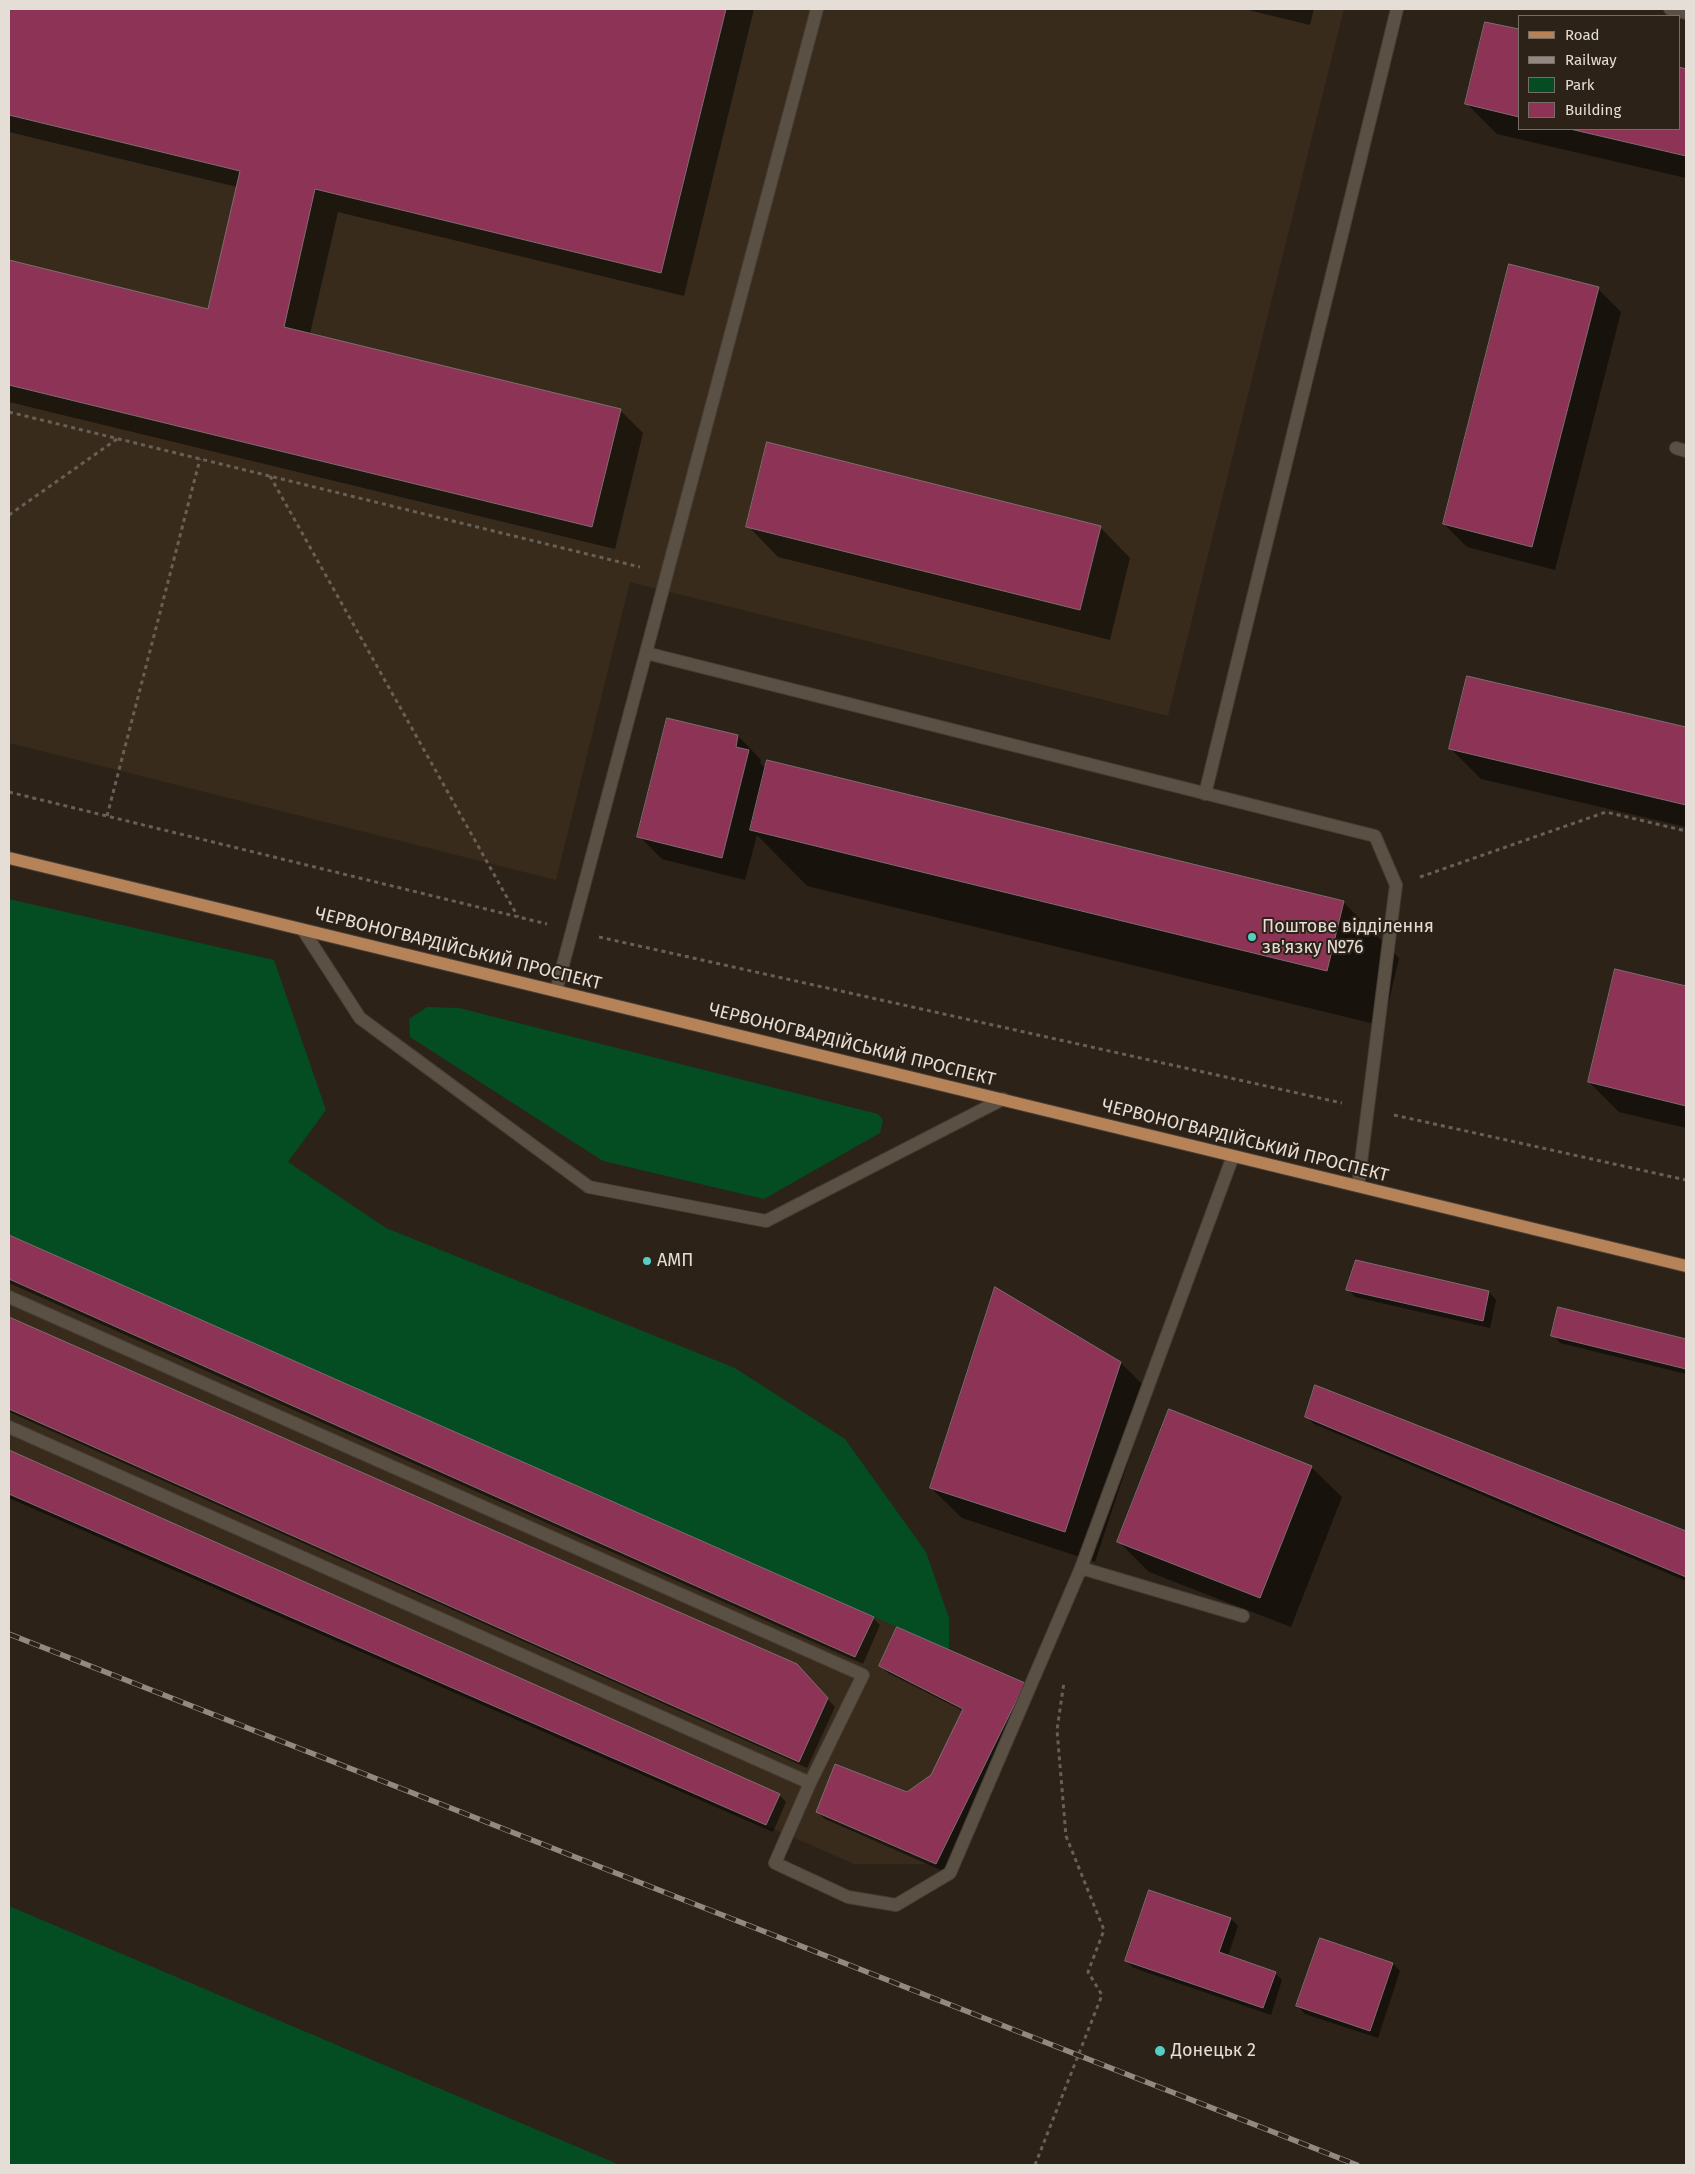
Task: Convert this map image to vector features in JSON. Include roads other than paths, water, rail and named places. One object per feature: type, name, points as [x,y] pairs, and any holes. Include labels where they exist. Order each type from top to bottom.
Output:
[{"type":"main road","name":"ЧЕРВОНОГВАРДІЙСЬКИЙ ПРОСПЕКТ","points":[[9,858],[1686,1266]]},
{"type":"lane","points":[[556,991],[817,9]]},
{"type":"lane","points":[[1205,794],[1397,9]]},
{"type":"lane","points":[[1670,9],[1686,13]]},
{"type":"lane","points":[[646,653],[1375,836],[1396,885],[1358,1186]]},
{"type":"lane","points":[[304,930],[360,1018],[589,1187],[766,1221],[1002,1100]]},
{"type":"lane","points":[[9,1297],[863,1675],[810,1783],[775,1863],[848,1897],[896,1905],[950,1873],[1081,1568],[1233,1156]]},
{"type":"lane","points":[[9,1427],[810,1783]]},
{"type":"lane","points":[[1081,1568],[1242,1616]]},
{"type":"railway","points":[[9,1634],[1357,2165]]},
{"type":"place","name":"Поштове відділення зв'язку №76","points":[[1252,937]]},
{"type":"place","name":"АМП","points":[[647,1261]]},
{"type":"place","name":"Донецьк 2","points":[[1160,2051]]}]
